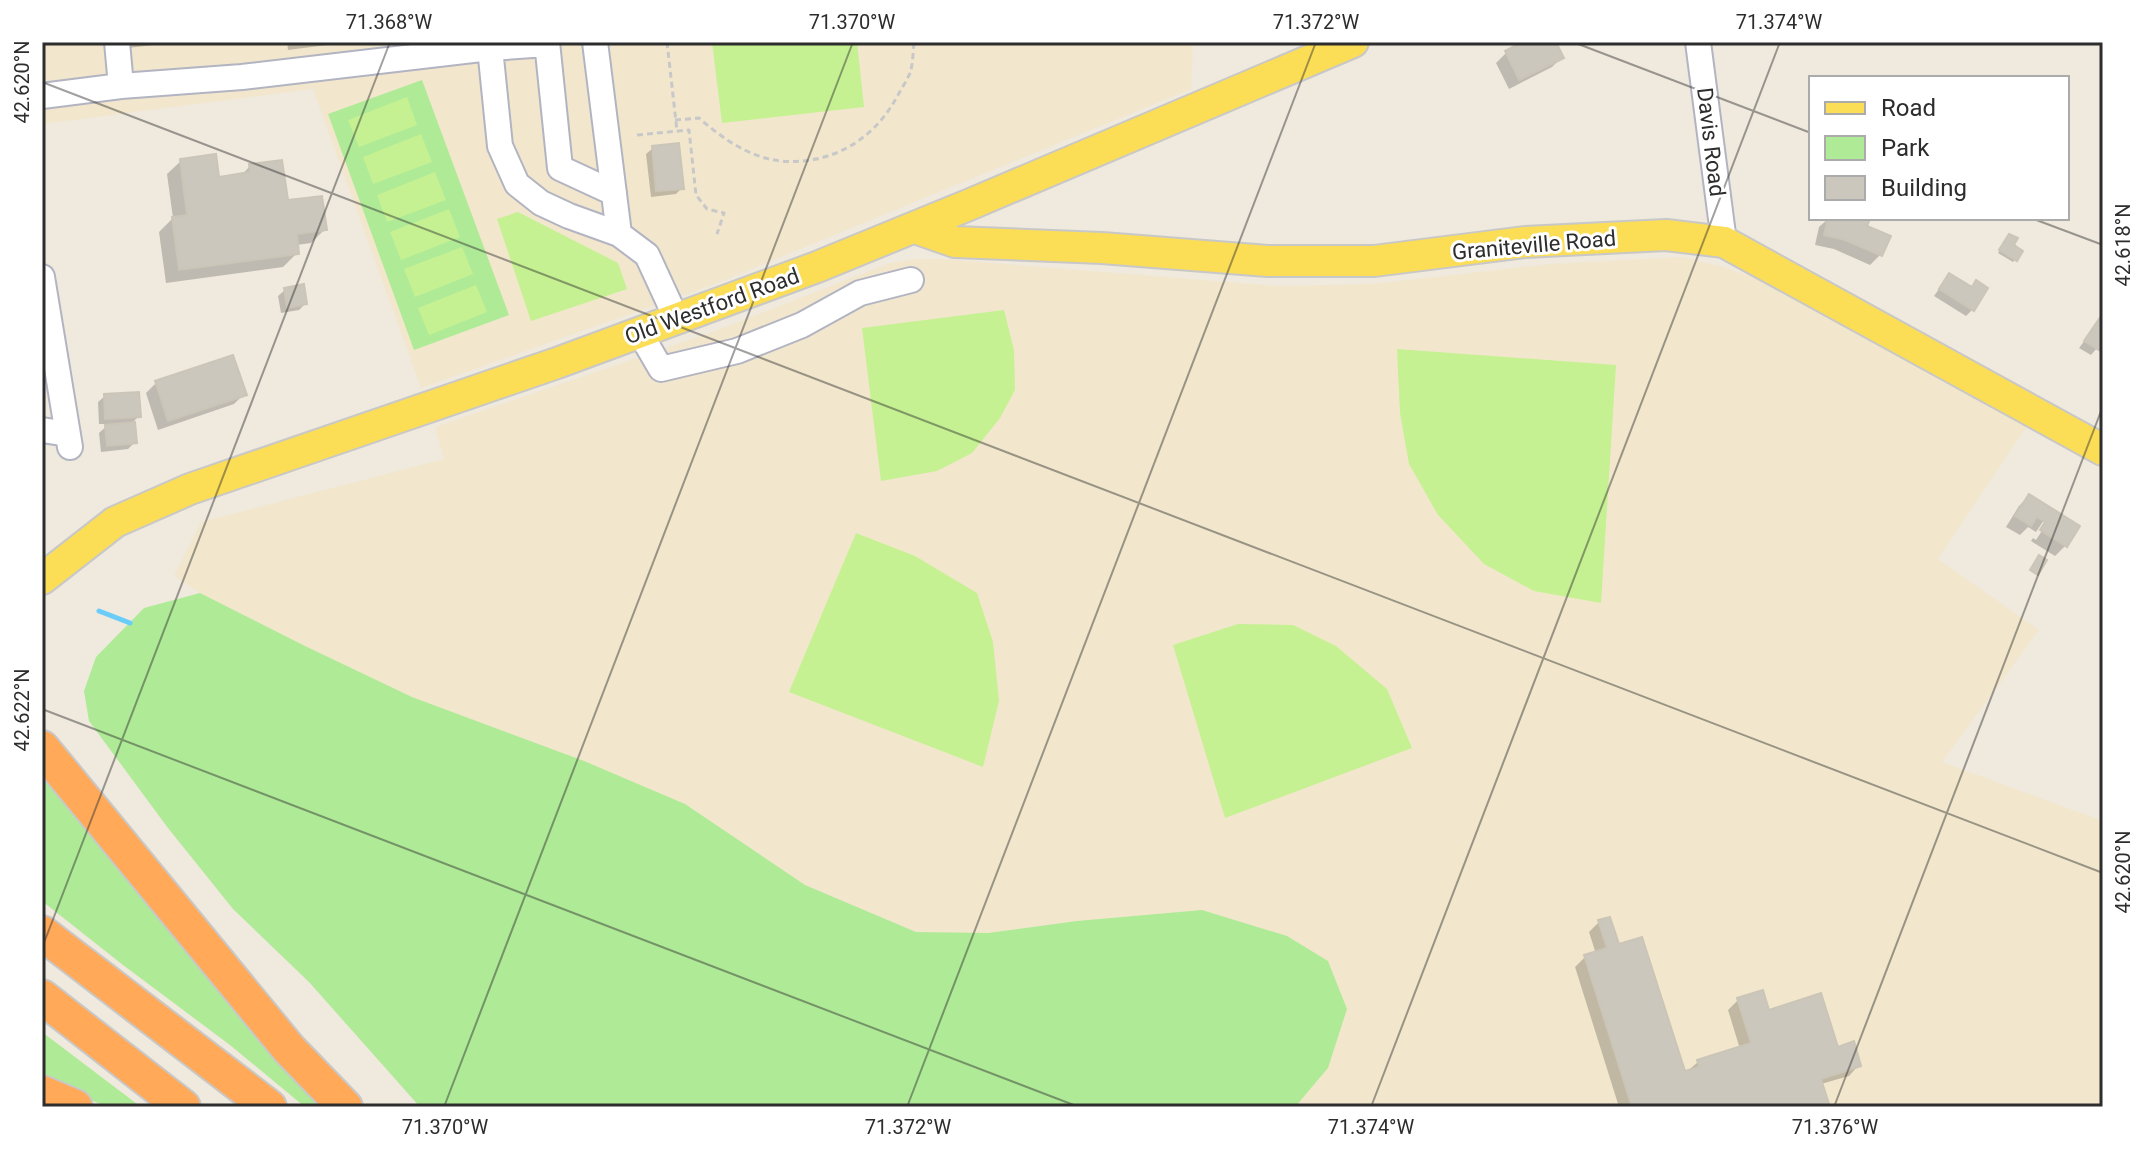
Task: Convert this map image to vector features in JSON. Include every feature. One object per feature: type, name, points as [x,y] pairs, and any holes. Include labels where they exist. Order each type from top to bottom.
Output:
[{"type":"highway","points":[[42,748],[289,1049],[345,1107]]},
{"type":"highway","points":[[42,933],[269,1107]]},
{"type":"highway","points":[[42,997],[183,1107]]},
{"type":"highway","points":[[42,1093],[75,1107]]},
{"type":"main road","name":"Old Westford Road","points":[[42,579],[115,522],[190,489],[677,320],[915,228],[1353,42]]},
{"type":"main road","name":"Graniteville Road","points":[[915,228],[955,242],[1102,248],[1268,261],[1374,261],[1525,242],[1666,235],[1724,242],[2103,450]]},
{"type":"main road","name":"Old Westford Road","points":[[42,605],[69,559]]},
{"type":"street","points":[[117,42],[121,86]]},
{"type":"street","points":[[595,42],[619,234]]},
{"type":"street","name":"Davis Road","points":[[1698,42],[1724,242]]},
{"type":"street","points":[[42,96],[547,43],[560,168],[614,193]]},
{"type":"street","points":[[490,48],[500,146],[517,184],[541,203],[619,234],[647,255],[677,320]]},
{"type":"street","points":[[42,277],[47,338],[69,441],[42,430]]},
{"type":"street","points":[[640,333],[661,369],[737,351],[802,325],[860,293],[911,280]]},
{"type":"path","points":[[667,42],[677,131]]},
{"type":"path","points":[[675,120],[699,118],[721,137],[745,150],[779,161],[817,160],[850,148],[874,128],[894,103],[910,72],[914,42]]},
{"type":"path","points":[[637,135],[689,130],[696,195],[707,209],[724,213],[717,234]]},
{"type":"shaded area","points":[[42,42],[1193,42],[1191,89],[715,284],[421,388],[313,89],[42,124]]},
{"type":"shaded area","points":[[1682,257],[1750,276],[2029,423],[1938,559],[2039,630],[1942,762],[2103,821],[2103,1107],[601,1107],[322,672],[174,576],[201,522],[444,459],[435,427],[715,331],[890,263],[943,259],[1278,286],[1372,284],[1550,264]]},
{"type":"green space","points":[[712,42],[857,42],[864,107],[722,123]]},
{"type":"green space","points":[[422,80],[509,315],[414,350],[328,114]]},
{"type":"green space","points":[[407,97],[417,125],[359,147],[348,120]]},
{"type":"green space","points":[[421,134],[432,162],[373,184],[363,157]]},
{"type":"green space","points":[[435,172],[446,200],[387,222],[377,195]]},
{"type":"green space","points":[[449,209],[460,237],[401,260],[390,232]]},
{"type":"green space","points":[[518,212],[618,263],[627,289],[531,321],[497,219]]},
{"type":"green space","points":[[462,247],[473,274],[415,297],[404,269]]},
{"type":"green space","points":[[476,285],[487,312],[429,335],[418,308]]},
{"type":"green space","points":[[1004,310],[1014,350],[1015,390],[1000,418],[972,453],[937,471],[881,481],[862,328]]},
{"type":"green space","points":[[1397,349],[1616,365],[1601,603],[1534,591],[1484,564],[1438,515],[1409,464],[1400,413]]},
{"type":"green space","points":[[856,533],[915,556],[977,593],[993,642],[999,701],[983,767],[789,692]]},
{"type":"green space","points":[[200,593],[412,697],[584,761],[685,804],[805,885],[916,932],[988,933],[1077,921],[1202,910],[1287,936],[1328,961],[1347,1009],[1328,1068],[1295,1107],[420,1107],[309,982],[233,909],[89,721],[84,691],[96,657],[144,608]]},
{"type":"green space","points":[[1238,624],[1293,625],[1336,646],[1387,689],[1412,748],[1225,818],[1173,645]]},
{"type":"green space","points":[[42,777],[239,1013],[326,1107],[305,1107],[230,1045],[42,901]]},
{"type":"green space","points":[[42,1032],[141,1107],[107,1107],[42,1079]]},
{"type":"building","points":[[1522,42],[1556,42],[1564,58],[1519,80],[1505,51]]},
{"type":"building","points":[[679,143],[684,189],[656,191],[652,146]]},
{"type":"building","points":[[216,154],[219,177],[250,172],[249,164],[282,160],[288,200],[322,196],[327,230],[297,234],[299,254],[179,270],[172,217],[187,215],[180,159]]},
{"type":"building","points":[[1828,220],[1870,220],[1867,226],[1891,236],[1882,256],[1845,240],[1824,235]]},
{"type":"building","points":[[2009,234],[2018,238],[2014,245],[2023,251],[2017,261],[1999,250]]},
{"type":"building","points":[[1949,273],[1972,287],[1976,280],[1988,288],[1974,311],[1939,289]]},
{"type":"building","points":[[304,284],[307,304],[287,308],[284,288]]},
{"type":"building","points":[[2101,316],[2103,343],[2099,350],[2084,341]]},
{"type":"building","points":[[233,355],[247,395],[168,421],[155,381]]},
{"type":"building","points":[[139,392],[141,417],[105,419],[104,394]]},
{"type":"building","points":[[135,422],[137,443],[107,446],[105,425]]},
{"type":"building","points":[[2029,494],[2080,526],[2067,547],[2040,530],[2045,522],[2037,517],[2031,526],[2015,516]]},
{"type":"building","points":[[2039,555],[2047,560],[2038,575],[2030,570]]},
{"type":"building","points":[[1610,917],[1619,944],[1642,937],[1685,1071],[1699,1067],[1697,1060],[1751,1043],[1737,998],[1763,990],[1769,1010],[1821,993],[1838,1047],[1854,1041],[1861,1066],[1821,1079],[1830,1107],[1632,1107],[1584,955],[1607,948],[1598,920]]},
{"type":"waterway","points":[[99,611],[130,623]]}]
